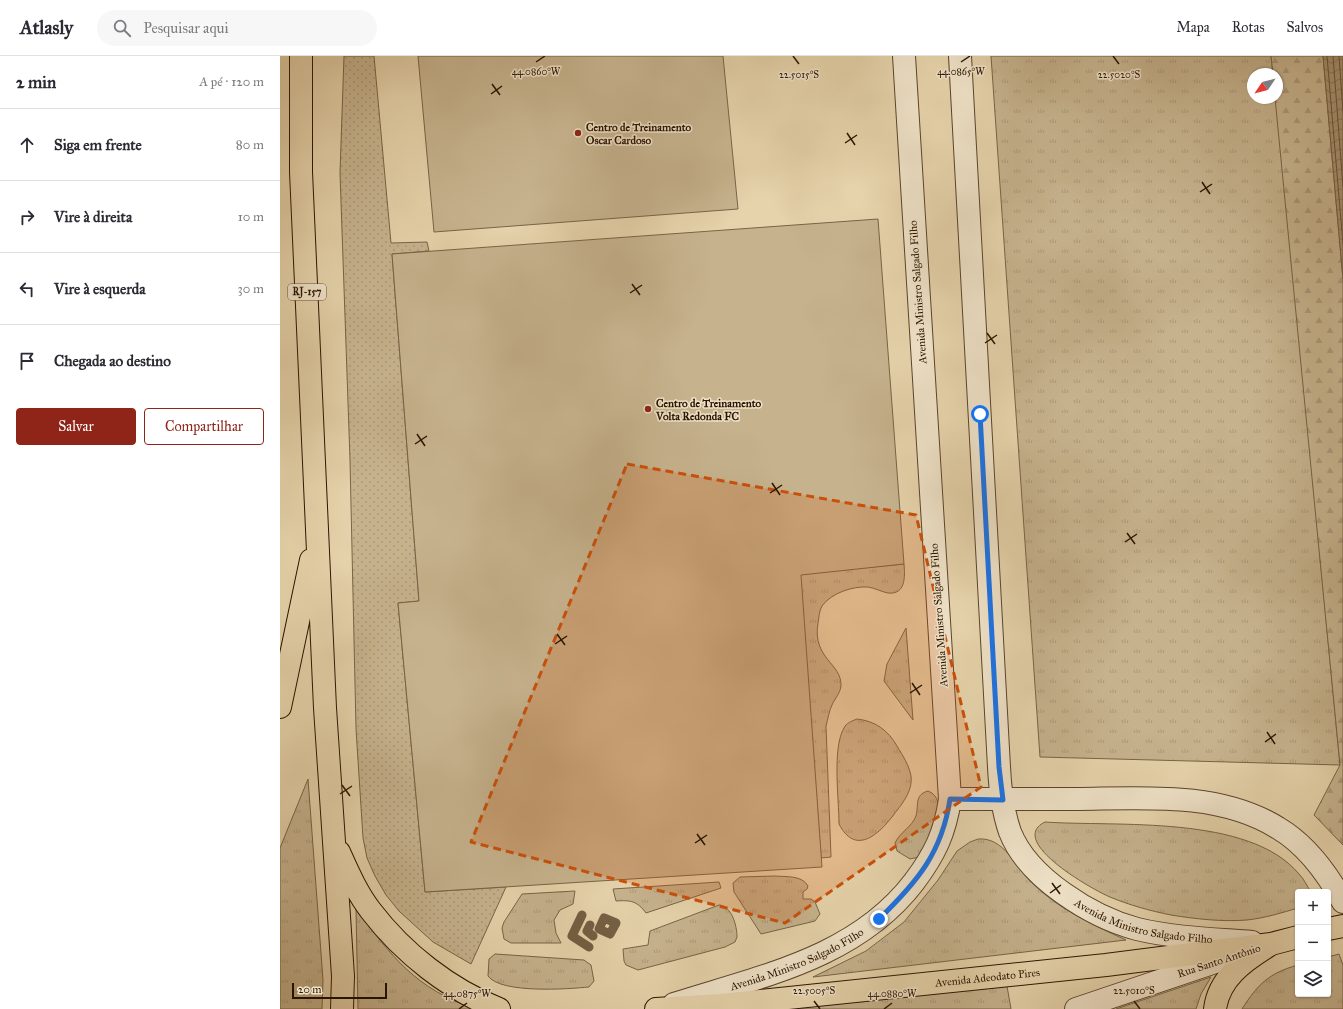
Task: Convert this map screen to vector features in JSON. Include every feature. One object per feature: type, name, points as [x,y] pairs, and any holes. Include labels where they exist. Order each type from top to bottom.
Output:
[{"type":"main road","name":"RJ-157","points":[[280,707],[318,528],[301,172],[301,56]]},
{"type":"main road","points":[[318,528],[325,708],[343,976],[342,1009]]},
{"type":"main road","points":[[333,837],[352,881],[370,910],[387,930],[432,971],[480,1001],[499,1009]]},
{"type":"main road","points":[[1331,929],[1343,926]]},
{"type":"main road","points":[[1214,1009],[1218,996],[1235,969],[1247,959],[1271,944],[1295,938]]},
{"type":"main road","name":"Avenida Adeodato Pires","points":[[660,1008],[721,1005],[1082,967],[1271,944]]},
{"type":"street","name":"Avenida Ministro Salgado Filho","points":[[660,1008],[806,960],[854,937],[879,919],[904,894],[924,868],[939,843],[947,822],[950,799],[904,56]]},
{"type":"street","name":"Avenida Ministro Salgado Filho","points":[[960,56],[999,767],[1003,800],[1011,833],[1030,864],[1058,888],[1092,911],[1137,929],[1158,933],[1271,944]]},
{"type":"street","points":[[950,799],[1003,800],[1151,798],[1197,802],[1228,808],[1253,816],[1278,828],[1301,844],[1319,864],[1343,902]]},
{"type":"street","name":"Rua Santo Antônio","points":[[1076,1009],[1271,944]]},
{"type":"highlighted area","points":[[627,464],[916,515],[981,787],[785,923],[471,842]]},
{"type":"green space","points":[[344,56],[374,56],[391,243],[427,242],[429,251],[392,254],[419,601],[398,603],[425,892],[506,887],[471,964],[433,942],[399,911],[386,895],[375,876],[367,858],[363,838],[356,729],[350,460],[340,173]]},
{"type":"green space","name":"Centro de Treinamento Oscar Cardoso","points":[[418,56],[723,56],[738,209],[434,232]]},
{"type":"green space","points":[[991,56],[1271,56],[1272,68],[1247,68],[1247,104],[1277,104],[1340,765],[1040,757]]},
{"type":"green space","points":[[1271,56],[1323,56],[1343,279],[1343,845],[1314,815],[1340,765],[1276,104],[1283,104],[1283,68],[1272,68]]},
{"type":"green space","points":[[878,219],[904,564],[801,575],[822,867],[425,892],[398,603],[419,601],[392,254]]},
{"type":"green space","points":[[904,564],[903,584],[898,591],[888,593],[868,587],[849,589],[831,597],[826,601],[820,610],[817,635],[819,645],[837,672],[840,678],[841,686],[839,694],[831,707],[826,726],[831,857],[821,858],[800,574]]},
{"type":"green space","points":[[906,628],[913,720],[884,681],[887,664]]},
{"type":"green space","points":[[857,719],[875,724],[889,735],[904,757],[911,776],[910,787],[906,798],[886,824],[873,836],[859,840],[852,839],[845,833],[839,824],[837,774],[840,737],[846,725]]},
{"type":"green space","points":[[308,779],[323,980],[322,1009],[280,1009],[280,848]]},
{"type":"green space","points":[[928,791],[935,796],[938,803],[936,822],[928,842],[919,857],[910,859],[897,851],[895,843],[914,820],[919,798]]},
{"type":"green space","points":[[1045,822],[1180,827],[1215,832],[1248,841],[1277,855],[1299,874],[1309,889],[1295,889],[1295,909],[1267,917],[1228,921],[1171,915],[1125,903],[1101,893],[1087,885],[1056,864],[1044,852],[1036,841],[1036,830]]},
{"type":"green space","points":[[978,839],[995,843],[1002,848],[1031,882],[1052,900],[1088,922],[1126,940],[813,977],[866,951],[904,922],[938,880],[957,851],[970,842]]},
{"type":"green space","points":[[775,876],[798,878],[805,882],[808,886],[803,892],[803,899],[811,899],[815,902],[820,914],[815,921],[761,934],[734,892],[733,883],[740,877]]},
{"type":"green space","points":[[719,882],[721,888],[646,913],[640,906],[633,902],[616,901],[613,889]]},
{"type":"green space","points":[[575,891],[573,904],[560,910],[554,920],[556,933],[561,943],[511,943],[504,939],[502,928],[504,922],[522,894]]},
{"type":"green space","points":[[719,905],[724,906],[733,917],[737,933],[735,942],[725,947],[638,970],[626,965],[624,961],[623,949],[648,945],[650,931]]},
{"type":"green space","points":[[356,909],[394,957],[407,970],[436,991],[454,1001],[475,1009],[358,1009]]},
{"type":"green space","points":[[495,954],[584,960],[591,965],[594,981],[589,987],[567,989],[536,989],[506,986],[495,982],[488,976],[489,959]]},
{"type":"green space","points":[[1339,954],[1343,965],[1343,1009],[1242,1009],[1253,993],[1265,981],[1279,972],[1295,966],[1295,997],[1331,997],[1331,956]]},
{"type":"green space","points":[[1211,977],[1201,994],[1196,1009],[1116,1009]]},
{"type":"green space","points":[[1007,986],[1011,1009],[716,1009]]},
{"type":"water","points":[[1323,56],[1343,56],[1343,279]]},
{"type":"waterway","points":[[582,915],[572,936],[589,947]]},
{"type":"waterway","points":[[604,918],[616,923],[610,934],[599,929],[604,918]]},
{"type":"waterway","points":[[590,925],[587,931],[593,936]]},
{"type":"place","name":"Centro de Treinamento Oscar Cardoso","points":[[578,133]]},
{"type":"place","name":"Centro de Treinamento Volta Redonda FC","points":[[648,409]]},
{"type":"route","points":[[879,919],[904,894],[924,868],[939,843],[947,822],[950,799],[1003,800],[999,780],[980,414]]}]
